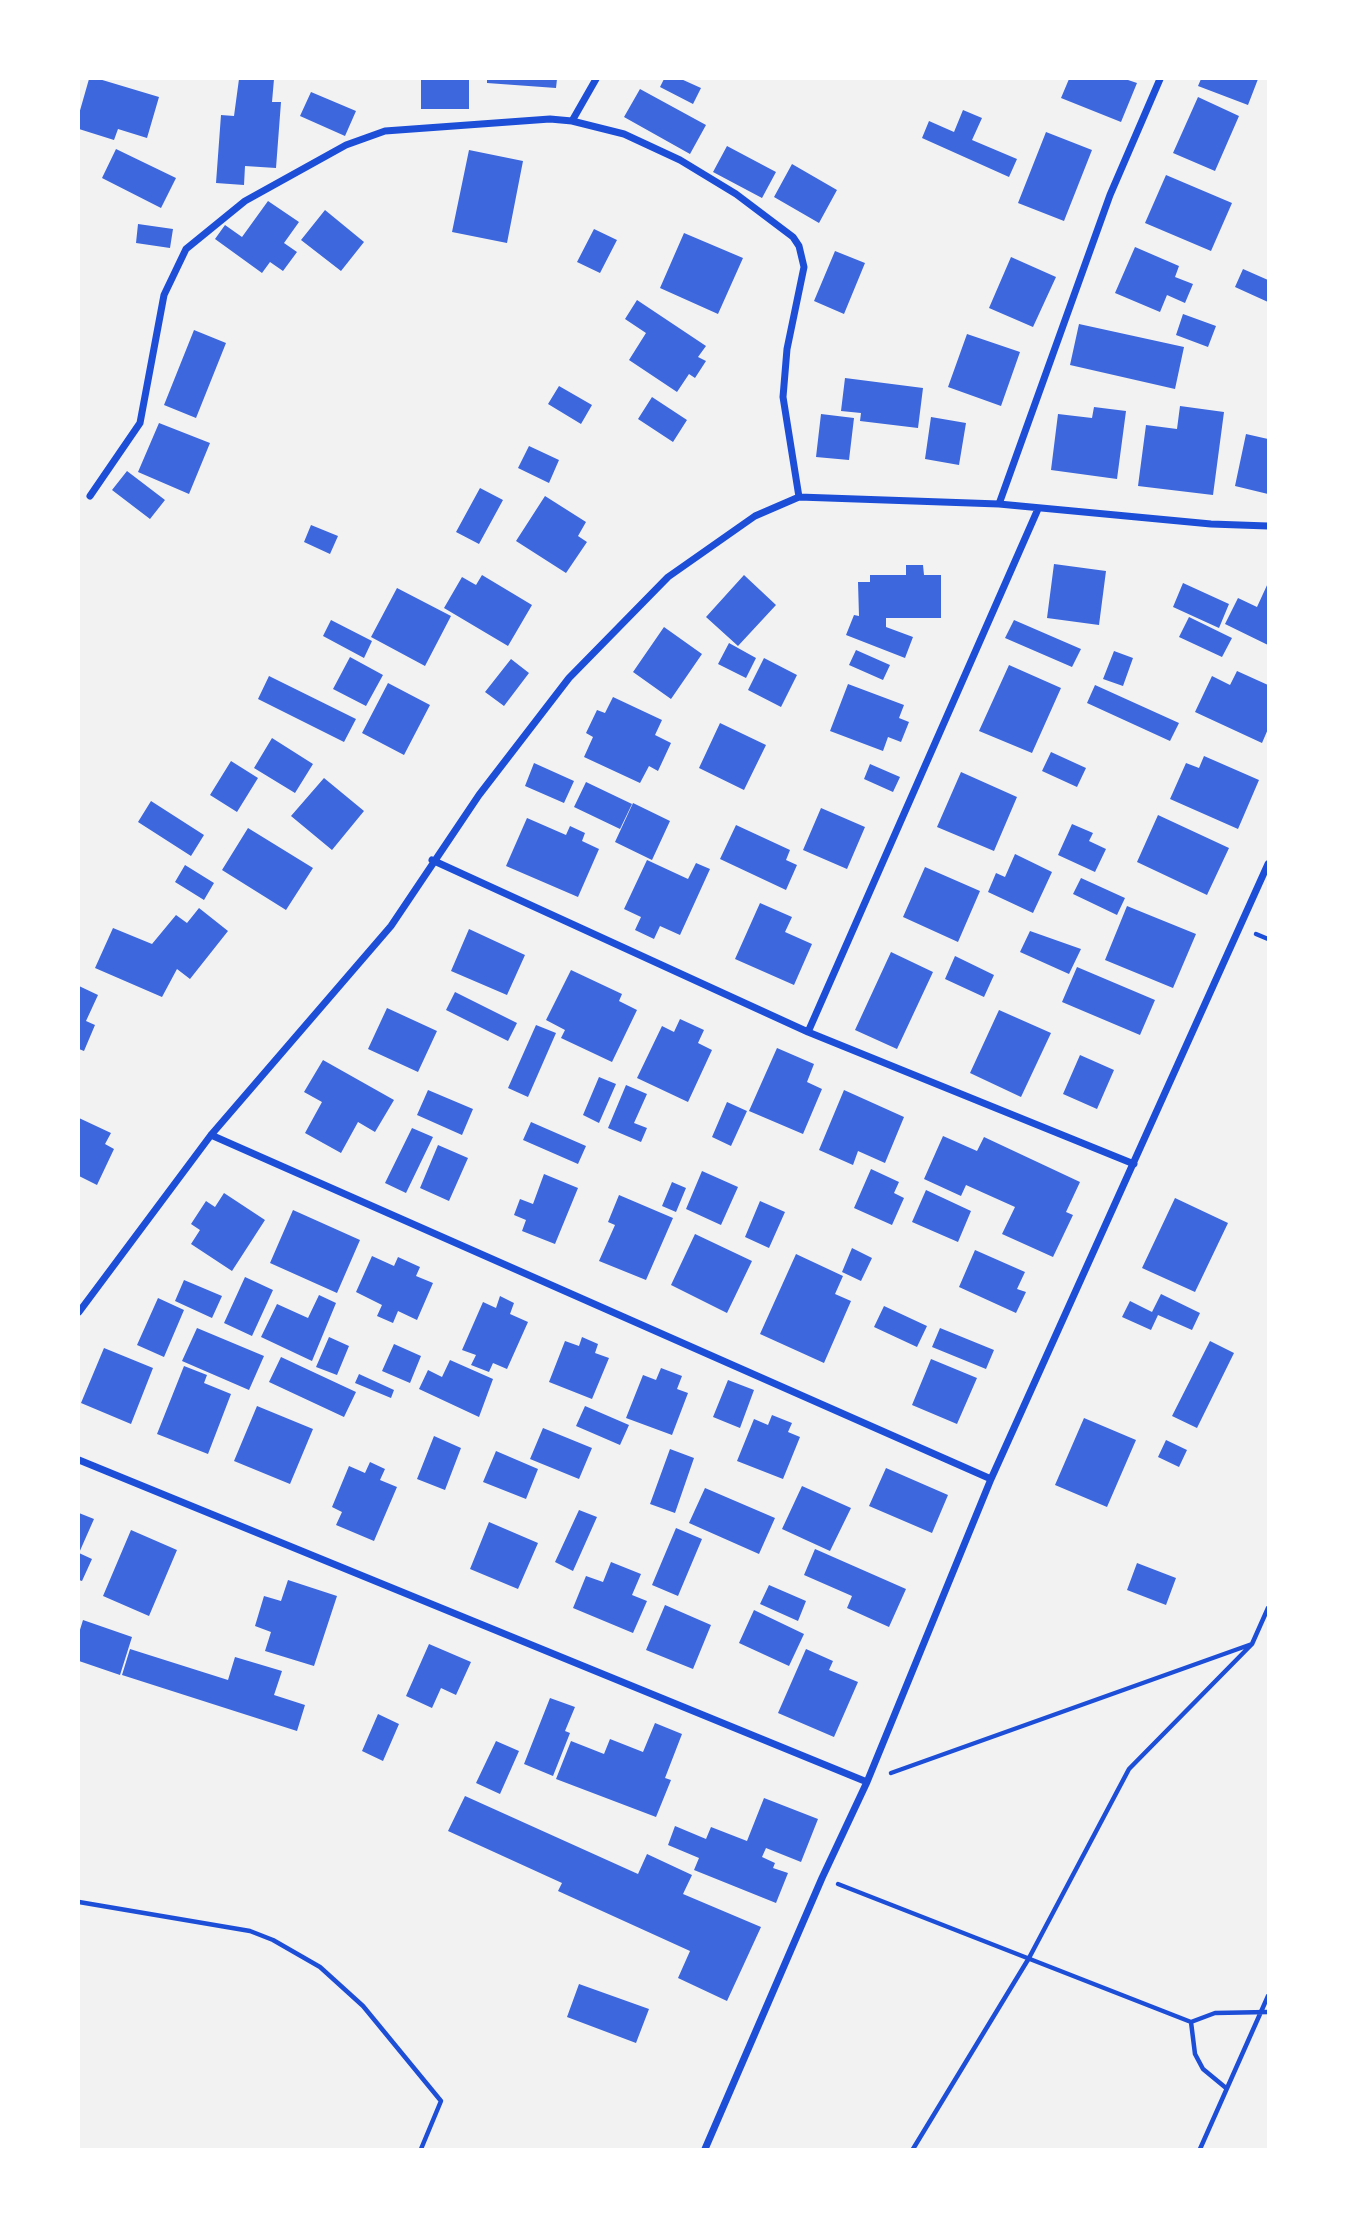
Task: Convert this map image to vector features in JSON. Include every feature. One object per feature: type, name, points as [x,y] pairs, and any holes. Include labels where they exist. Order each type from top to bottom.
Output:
[{"type":"street","points":[[572,121],[596,79]]},
{"type":"street","points":[[999,504],[1110,195],[1160,79]]},
{"type":"street","points":[[90,496],[140,423],[164,295],[187,249],[245,201],[346,145],[385,131],[550,119],[572,121],[624,134],[680,160],[736,194],[793,237],[799,246],[804,267],[787,349],[783,397],[799,497]]},
{"type":"street","points":[[79,1312],[211,1135],[391,926],[432,860],[569,678],[614,629],[668,577],[755,516],[799,497],[999,504],[1211,524],[1268,526]]},
{"type":"street","points":[[808,1031],[1038,509]]},
{"type":"street","points":[[432,860],[808,1031],[1135,1164]]},
{"type":"street","points":[[705,2149],[822,1878],[867,1782],[991,1479],[1268,864]]},
{"type":"street","points":[[211,1135],[991,1479]]},
{"type":"street","points":[[79,1460],[867,1782]]},
{"type":"path","points":[[912,2149],[1029,1958],[1129,1769],[1252,1644],[1268,1608]]},
{"type":"path","points":[[867,1782],[1252,1644]]},
{"type":"path","points":[[822,1878],[1191,2022],[1215,2013],[1268,2012]]},
{"type":"path","points":[[79,1902],[250,1931],[273,1940],[320,1967],[363,2006],[441,2101],[421,2149]]},
{"type":"path","points":[[1200,2149],[1268,1996]]},
{"type":"path","points":[[1191,2022],[1191,2038],[1199,2061],[1214,2080],[1227,2088]]},
{"type":"building","points":[[89,79],[99,79],[159,97],[147,138],[118,129],[114,140],[79,129],[79,114]]},
{"type":"building","points":[[239,79],[274,79],[272,102],[281,102],[276,168],[245,166],[244,185],[216,183],[221,115],[234,116]]},
{"type":"building","points":[[421,79],[469,79],[469,109],[421,109]]},
{"type":"building","points":[[487,79],[557,79],[556,88],[487,83]]},
{"type":"building","points":[[664,79],[681,79],[701,88],[693,104],[660,87]]},
{"type":"building","points":[[1069,79],[1125,79],[1137,83],[1121,122],[1061,98]]},
{"type":"building","points":[[1201,79],[1258,79],[1248,105],[1198,86]]},
{"type":"building","points":[[640,89],[706,125],[690,154],[624,117]]},
{"type":"building","points":[[311,92],[356,111],[345,136],[300,116]]},
{"type":"building","points":[[1198,97],[1239,116],[1215,171],[1173,153]]},
{"type":"building","points":[[963,110],[982,118],[972,140],[1017,159],[1009,177],[922,138],[929,121],[954,132]]},
{"type":"building","points":[[1046,132],[1092,150],[1064,221],[1018,203]]},
{"type":"building","points":[[727,146],[776,172],[762,198],[713,172]]},
{"type":"building","points":[[116,149],[176,178],[161,208],[102,178]]},
{"type":"building","points":[[469,150],[523,161],[507,243],[452,232]]},
{"type":"building","points":[[792,164],[837,190],[819,223],[774,197]]},
{"type":"building","points":[[1166,175],[1232,203],[1211,251],[1145,223]]},
{"type":"building","points":[[268,201],[299,222],[284,243],[297,252],[283,271],[270,262],[262,273],[215,239],[225,225],[242,237]]},
{"type":"building","points":[[325,210],[364,242],[341,271],[301,240]]},
{"type":"building","points":[[138,224],[173,229],[170,248],[136,243]]},
{"type":"building","points":[[594,229],[617,240],[600,273],[577,262]]},
{"type":"building","points":[[684,233],[743,258],[718,314],[660,288]]},
{"type":"building","points":[[1135,247],[1179,266],[1175,277],[1193,284],[1185,303],[1167,295],[1160,312],[1115,293]]},
{"type":"building","points":[[835,251],[865,263],[844,314],[814,301]]},
{"type":"building","points":[[1011,257],[1056,277],[1033,327],[989,308]]},
{"type":"building","points":[[1243,269],[1268,280],[1268,302],[1235,287]]},
{"type":"building","points":[[637,300],[706,346],[698,357],[706,361],[695,378],[689,374],[677,392],[629,360],[646,333],[625,319]]},
{"type":"building","points":[[1183,314],[1216,326],[1208,347],[1176,335]]},
{"type":"building","points":[[1079,324],[1184,347],[1175,389],[1070,365]]},
{"type":"building","points":[[194,330],[226,343],[196,418],[164,405]]},
{"type":"building","points":[[967,334],[1020,352],[1001,406],[948,387]]},
{"type":"building","points":[[845,378],[923,388],[918,428],[860,421],[861,413],[841,411]]},
{"type":"building","points":[[559,386],[592,405],[581,424],[548,404]]},
{"type":"building","points":[[652,397],[687,420],[673,442],[638,419]]},
{"type":"building","points":[[1180,406],[1224,412],[1213,495],[1138,486],[1146,425],[1177,429]]},
{"type":"building","points":[[1094,407],[1126,411],[1117,479],[1051,470],[1058,414],[1092,418]]},
{"type":"building","points":[[821,414],[854,418],[849,460],[816,457]]},
{"type":"building","points":[[931,417],[966,423],[959,465],[925,459]]},
{"type":"building","points":[[159,423],[210,443],[189,494],[138,472]]},
{"type":"building","points":[[1246,434],[1268,439],[1268,494],[1235,486]]},
{"type":"building","points":[[529,446],[559,460],[549,483],[518,468]]},
{"type":"building","points":[[127,471],[165,500],[150,519],[112,490]]},
{"type":"building","points":[[480,488],[503,500],[479,544],[456,532]]},
{"type":"building","points":[[545,496],[586,522],[578,536],[587,542],[566,573],[516,541]]},
{"type":"building","points":[[311,525],[338,536],[330,554],[304,542]]},
{"type":"building","points":[[1054,564],[1106,571],[1099,625],[1047,618]]},
{"type":"building","points":[[906,565],[923,565],[924,575],[941,575],[941,618],[886,618],[886,627],[913,637],[905,658],[846,635],[854,615],[859,616],[858,582],[870,582],[870,575],[906,575]]},
{"type":"building","points":[[482,575],[532,605],[508,646],[444,608],[462,577],[476,585]]},
{"type":"building","points":[[744,575],[776,605],[738,646],[706,617]]},
{"type":"building","points":[[1183,583],[1229,604],[1219,628],[1173,607]]},
{"type":"building","points":[[1268,583],[1268,645],[1225,624],[1238,598],[1257,607]]},
{"type":"building","points":[[397,588],[451,616],[425,666],[371,637]]},
{"type":"building","points":[[1189,617],[1232,638],[1222,657],[1179,637]]},
{"type":"building","points":[[331,620],[372,641],[364,658],[323,636]]},
{"type":"building","points":[[1014,620],[1081,649],[1072,667],[1005,638]]},
{"type":"building","points":[[664,627],[702,654],[671,699],[633,672]]},
{"type":"building","points":[[729,643],[756,658],[746,678],[718,664]]},
{"type":"building","points":[[856,650],[890,665],[883,680],[849,665]]},
{"type":"building","points":[[1114,651],[1133,658],[1123,686],[1103,679]]},
{"type":"building","points":[[350,657],[383,675],[366,706],[333,689]]},
{"type":"building","points":[[764,658],[797,675],[781,707],[748,690]]},
{"type":"building","points":[[511,659],[529,673],[504,706],[485,692]]},
{"type":"building","points":[[1009,665],[1061,688],[1032,753],[979,731]]},
{"type":"building","points":[[1237,671],[1268,685],[1268,729],[1262,743],[1195,712],[1212,676],[1230,685]]},
{"type":"building","points":[[269,676],[356,719],[344,742],[258,699]]},
{"type":"building","points":[[388,683],[430,705],[404,755],[362,733]]},
{"type":"building","points":[[848,684],[904,705],[899,718],[909,722],[901,742],[888,737],[883,751],[830,731]]},
{"type":"building","points":[[1095,685],[1179,723],[1170,741],[1087,703]]},
{"type":"building","points":[[613,697],[662,720],[655,735],[671,743],[658,771],[649,766],[640,783],[584,757],[593,737],[586,733],[597,710],[605,713]]},
{"type":"building","points":[[720,723],[766,745],[744,790],[699,768]]},
{"type":"building","points":[[272,738],[313,764],[295,793],[254,768]]},
{"type":"building","points":[[1051,752],[1086,768],[1077,787],[1042,771]]},
{"type":"building","points":[[1204,756],[1259,780],[1238,829],[1170,799],[1186,763],[1199,768]]},
{"type":"building","points":[[231,761],[258,778],[237,812],[210,795]]},
{"type":"building","points":[[534,763],[574,781],[564,803],[525,786]]},
{"type":"building","points":[[870,764],[900,777],[893,792],[864,779]]},
{"type":"building","points":[[961,772],[1017,797],[994,851],[937,827]]},
{"type":"building","points":[[324,778],[364,811],[332,850],[291,816]]},
{"type":"building","points":[[586,782],[632,804],[620,829],[574,807]]},
{"type":"building","points":[[151,801],[204,835],[191,856],[138,822]]},
{"type":"building","points":[[633,803],[670,821],[652,860],[615,842]]},
{"type":"building","points":[[821,808],[865,827],[847,869],[803,850]]},
{"type":"building","points":[[1158,815],[1229,848],[1207,895],[1137,862]]},
{"type":"building","points":[[527,818],[566,835],[570,826],[585,833],[582,841],[599,849],[578,897],[506,866]]},
{"type":"building","points":[[1072,824],[1093,833],[1089,841],[1106,849],[1095,872],[1058,855]]},
{"type":"building","points":[[736,825],[790,850],[786,860],[797,865],[786,890],[720,859]]},
{"type":"building","points":[[248,828],[313,868],[286,910],[222,870]]},
{"type":"building","points":[[1015,854],[1052,872],[1033,913],[988,892],[996,873],[1005,877]]},
{"type":"building","points":[[647,860],[688,879],[696,863],[710,869],[680,935],[660,926],[654,939],[635,930],[641,917],[624,909]]},
{"type":"building","points":[[185,865],[214,883],[204,900],[175,882]]},
{"type":"building","points":[[925,867],[980,891],[958,942],[903,917]]},
{"type":"building","points":[[1081,878],[1125,898],[1117,915],[1073,894]]},
{"type":"building","points":[[760,903],[792,917],[785,932],[812,944],[794,985],[735,959]]},
{"type":"building","points":[[1127,906],[1196,934],[1173,988],[1105,960]]},
{"type":"building","points":[[199,908],[228,931],[190,979],[177,969],[162,997],[95,968],[113,928],[152,944],[176,915],[187,923]]},
{"type":"building","points":[[469,929],[525,955],[507,995],[451,971]]},
{"type":"building","points":[[1030,931],[1081,949],[1069,974],[1020,952]]},
{"type":"building","points":[[891,952],[933,972],[897,1049],[855,1030]]},
{"type":"building","points":[[955,956],[994,975],[984,997],[945,979]]},
{"type":"building","points":[[1077,967],[1155,1000],[1140,1035],[1062,1002]]},
{"type":"building","points":[[571,970],[622,994],[619,1001],[637,1010],[612,1062],[561,1038],[565,1030],[546,1020]]},
{"type":"building","points":[[79,986],[98,995],[86,1021],[95,1025],[84,1051],[79,1049]]},
{"type":"building","points":[[455,992],[517,1023],[508,1041],[446,1010]]},
{"type":"building","points":[[387,1008],[437,1031],[418,1072],[368,1049]]},
{"type":"building","points":[[999,1010],[1051,1033],[1021,1097],[970,1073]]},
{"type":"building","points":[[680,1019],[704,1030],[698,1043],[712,1050],[688,1102],[637,1078],[662,1026],[674,1032]]},
{"type":"building","points":[[536,1025],[556,1033],[528,1097],[508,1088]]},
{"type":"building","points":[[777,1048],[814,1064],[807,1082],[822,1089],[803,1134],[749,1111]]},
{"type":"building","points":[[1080,1055],[1114,1070],[1097,1109],[1063,1094]]},
{"type":"building","points":[[323,1060],[394,1100],[375,1132],[358,1122],[341,1153],[305,1133],[322,1102],[304,1092]]},
{"type":"building","points":[[599,1077],[616,1084],[599,1123],[583,1115]]},
{"type":"building","points":[[626,1085],[647,1094],[634,1123],[647,1128],[641,1142],[608,1128]]},
{"type":"building","points":[[428,1090],[473,1109],[462,1135],[417,1115]]},
{"type":"building","points":[[844,1090],[904,1117],[885,1163],[858,1151],[853,1165],[819,1150]]},
{"type":"building","points":[[727,1102],[747,1111],[731,1146],[712,1137]]},
{"type":"building","points":[[79,1118],[111,1133],[105,1144],[114,1149],[97,1185],[79,1176]]},
{"type":"building","points":[[531,1122],[586,1146],[578,1164],[523,1140]]},
{"type":"building","points":[[412,1128],[433,1137],[406,1193],[385,1183]]},
{"type":"building","points":[[943,1136],[977,1151],[984,1137],[1080,1182],[1066,1212],[1073,1215],[1053,1257],[1002,1234],[1015,1207],[966,1185],[961,1196],[924,1179]]},
{"type":"building","points":[[438,1145],[468,1158],[449,1201],[420,1188]]},
{"type":"building","points":[[871,1169],[899,1182],[894,1193],[904,1198],[892,1225],[854,1208]]},
{"type":"building","points":[[702,1171],[738,1187],[721,1225],[686,1209]]},
{"type":"building","points":[[544,1174],[578,1188],[555,1244],[522,1231],[526,1220],[514,1215],[520,1199],[533,1204]]},
{"type":"building","points":[[672,1182],[686,1188],[676,1212],[662,1206]]},
{"type":"building","points":[[926,1190],[971,1211],[958,1242],[912,1222]]},
{"type":"building","points":[[224,1193],[265,1220],[232,1271],[191,1244],[200,1230],[191,1224],[206,1201],[215,1207]]},
{"type":"building","points":[[619,1195],[673,1218],[646,1280],[599,1261],[615,1225],[608,1222]]},
{"type":"building","points":[[1175,1198],[1228,1223],[1195,1292],[1142,1268]]},
{"type":"building","points":[[760,1201],[785,1212],[769,1248],[745,1237]]},
{"type":"building","points":[[293,1210],[360,1240],[337,1293],[270,1263]]},
{"type":"building","points":[[695,1234],[752,1261],[727,1313],[671,1285]]},
{"type":"building","points":[[852,1248],[872,1258],[861,1281],[842,1272]]},
{"type":"building","points":[[975,1250],[1025,1272],[1017,1289],[1026,1292],[1016,1313],[959,1287]]},
{"type":"building","points":[[796,1254],[843,1276],[835,1294],[851,1301],[824,1363],[760,1334]]},
{"type":"building","points":[[372,1256],[394,1266],[398,1257],[420,1267],[416,1276],[433,1283],[417,1320],[398,1311],[393,1323],[377,1316],[382,1305],[356,1292]]},
{"type":"building","points":[[245,1277],[273,1290],[252,1336],[224,1323]]},
{"type":"building","points":[[184,1280],[222,1296],[212,1318],[175,1301]]},
{"type":"building","points":[[1161,1294],[1200,1313],[1192,1330],[1158,1315],[1151,1330],[1122,1317],[1130,1301],[1152,1312]]},
{"type":"building","points":[[319,1295],[336,1303],[312,1361],[261,1337],[277,1304],[308,1318]]},
{"type":"building","points":[[500,1296],[514,1303],[510,1314],[528,1322],[507,1369],[493,1363],[489,1372],[471,1365],[476,1355],[462,1350],[483,1302],[496,1308]]},
{"type":"building","points":[[158,1298],[184,1310],[164,1357],[137,1345]]},
{"type":"building","points":[[884,1306],[927,1326],[917,1347],[874,1327]]},
{"type":"building","points":[[197,1328],[264,1356],[249,1390],[182,1361]]},
{"type":"building","points":[[940,1328],[994,1350],[986,1369],[932,1347]]},
{"type":"building","points":[[329,1337],[349,1346],[337,1375],[316,1367]]},
{"type":"building","points":[[582,1337],[598,1344],[595,1353],[609,1358],[592,1399],[549,1382],[565,1341],[579,1346]]},
{"type":"building","points":[[1210,1341],[1234,1353],[1197,1428],[1172,1416]]},
{"type":"building","points":[[394,1344],[421,1356],[410,1383],[382,1371]]},
{"type":"building","points":[[104,1348],[153,1368],[131,1424],[81,1403]]},
{"type":"building","points":[[281,1357],[356,1392],[344,1417],[269,1382]]},
{"type":"building","points":[[931,1359],[977,1378],[957,1424],[912,1405]]},
{"type":"building","points":[[450,1360],[493,1379],[479,1417],[419,1389],[428,1370],[442,1377]]},
{"type":"building","points":[[184,1366],[207,1375],[204,1383],[231,1394],[208,1454],[157,1434]]},
{"type":"building","points":[[661,1368],[682,1376],[677,1389],[688,1393],[672,1435],[626,1418],[643,1375],[656,1380]]},
{"type":"building","points":[[359,1374],[394,1390],[391,1398],[355,1383]]},
{"type":"building","points":[[728,1380],[754,1390],[740,1428],[713,1417]]},
{"type":"building","points":[[257,1406],[313,1429],[290,1484],[234,1461]]},
{"type":"building","points":[[585,1406],[629,1425],[620,1445],[576,1426]]},
{"type":"building","points":[[772,1415],[792,1423],[788,1432],[800,1437],[783,1479],[737,1461],[754,1419],[768,1425]]},
{"type":"building","points":[[1084,1418],[1136,1440],[1107,1507],[1055,1485]]},
{"type":"building","points":[[543,1428],[592,1448],[579,1479],[530,1459]]},
{"type":"building","points":[[434,1436],[461,1448],[445,1490],[417,1479]]},
{"type":"building","points":[[1166,1440],[1187,1450],[1179,1467],[1158,1457]]},
{"type":"building","points":[[670,1449],[694,1458],[675,1513],[650,1504]]},
{"type":"building","points":[[496,1451],[538,1469],[526,1499],[483,1482]]},
{"type":"building","points":[[370,1462],[385,1469],[380,1480],[397,1487],[374,1541],[336,1525],[342,1512],[332,1507],[349,1466],[365,1473]]},
{"type":"building","points":[[886,1468],[948,1495],[932,1533],[869,1506]]},
{"type":"building","points":[[802,1486],[851,1508],[830,1551],[782,1529]]},
{"type":"building","points":[[705,1488],[775,1518],[759,1554],[689,1523]]},
{"type":"building","points":[[579,1510],[597,1517],[573,1571],[555,1562]]},
{"type":"building","points":[[79,1513],[94,1519],[79,1553]]},
{"type":"building","points":[[489,1522],[538,1543],[518,1589],[470,1569]]},
{"type":"building","points":[[676,1528],[702,1539],[678,1596],[652,1585]]},
{"type":"building","points":[[131,1530],[177,1550],[149,1616],[103,1596]]},
{"type":"building","points":[[815,1549],[906,1589],[889,1627],[847,1608],[852,1596],[804,1575]]},
{"type":"building","points":[[79,1553],[92,1559],[82,1581],[79,1580]]},
{"type":"building","points":[[611,1562],[641,1574],[632,1595],[647,1601],[633,1633],[573,1608],[586,1576],[603,1582]]},
{"type":"building","points":[[1137,1563],[1176,1578],[1166,1605],[1127,1590]]},
{"type":"building","points":[[288,1580],[337,1596],[314,1666],[265,1651],[271,1632],[255,1626],[264,1596],[281,1601]]},
{"type":"building","points":[[769,1585],[806,1601],[798,1621],[760,1604]]},
{"type":"building","points":[[665,1605],[711,1625],[693,1669],[646,1650]]},
{"type":"building","points":[[754,1610],[804,1634],[789,1666],[739,1643]]},
{"type":"building","points":[[83,1620],[132,1637],[120,1675],[79,1661],[79,1633]]},
{"type":"building","points":[[429,1644],[471,1662],[456,1695],[441,1688],[432,1708],[406,1696]]},
{"type":"building","points":[[130,1649],[228,1680],[235,1657],[282,1671],[274,1695],[305,1705],[297,1731],[122,1675]]},
{"type":"building","points":[[806,1649],[833,1661],[829,1670],[858,1682],[834,1737],[778,1713]]},
{"type":"building","points":[[550,1698],[575,1707],[565,1731],[570,1733],[553,1776],[524,1764]]},
{"type":"building","points":[[378,1714],[399,1724],[383,1761],[362,1751]]},
{"type":"building","points":[[655,1723],[682,1734],[665,1778],[671,1780],[656,1817],[556,1779],[571,1741],[604,1754],[610,1739],[643,1752]]},
{"type":"building","points":[[496,1741],[519,1751],[500,1794],[476,1783]]},
{"type":"building","points":[[465,1796],[638,1874],[647,1854],[692,1875],[683,1894],[761,1927],[727,2001],[678,1978],[690,1951],[558,1891],[562,1883],[448,1831]]},
{"type":"building","points":[[764,1798],[818,1819],[801,1862],[766,1848],[762,1857],[775,1863],[773,1868],[788,1873],[776,1903],[694,1870],[699,1858],[668,1845],[675,1826],[706,1839],[711,1827],[747,1841]]},
{"type":"building","points":[[579,1984],[649,2009],[636,2043],[567,2017]]}]
